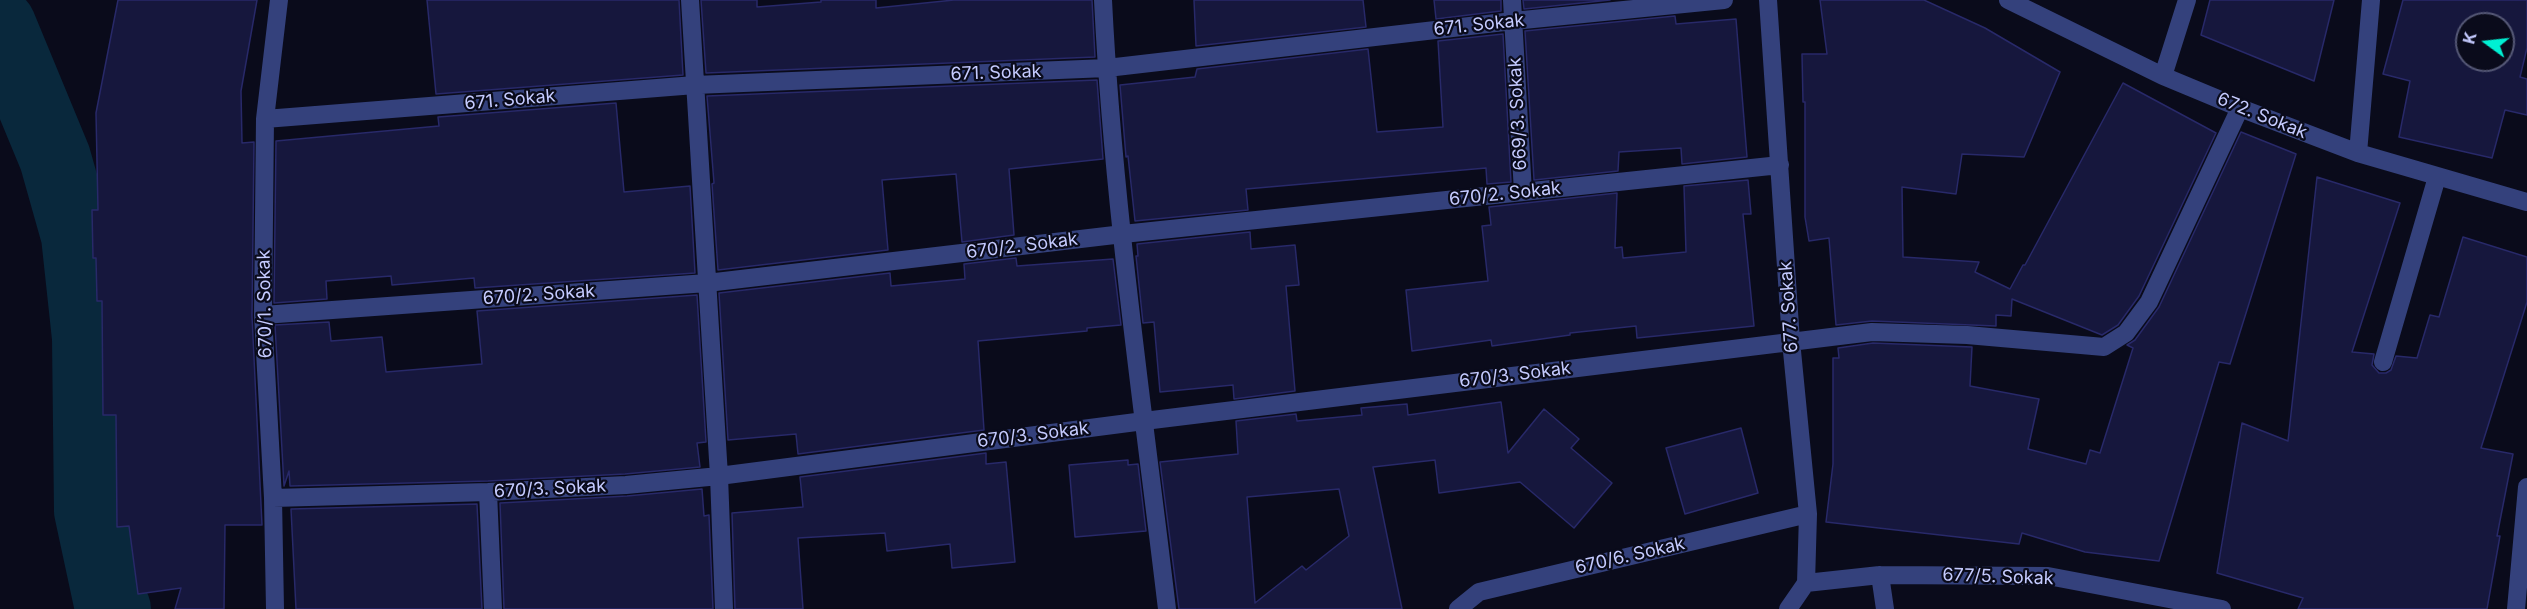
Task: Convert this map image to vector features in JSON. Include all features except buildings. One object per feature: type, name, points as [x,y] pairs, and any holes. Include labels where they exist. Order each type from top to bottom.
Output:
[{"type":"street","name":"670/1. Sokak","points":[[275,609],[273,498],[263,315],[265,119],[279,0]]},
{"type":"street","points":[[690,0],[719,476],[724,609]]},
{"type":"street","points":[[1103,0],[1107,68],[1123,234],[1167,609]]},
{"type":"street","name":"669/3. Sokak","points":[[1512,0],[1523,192]]},
{"type":"street","name":"671. Sokak","points":[[265,119],[695,85],[1107,68],[1513,21],[1724,0]]},
{"type":"street","name":"677. Sokak","points":[[1768,0],[1791,341],[1808,514],[1806,583]]},
{"type":"street","name":"672. Sokak","points":[[2008,0],[2163,75],[2240,108],[2358,153],[2527,202]]},
{"type":"street","points":[[2163,75],[2187,0]]},
{"type":"street","points":[[2358,153],[2371,0]]},
{"type":"street","name":"670/3. Sokak","points":[[273,498],[488,492],[626,485],[719,476],[1144,421],[1872,332],[1967,335],[2104,347],[2126,333],[2149,303],[2240,108]]},
{"type":"street","name":"670/2. Sokak","points":[[263,315],[707,283],[1123,234],[1780,165]]},
{"type":"street","points":[[2383,362],[2437,177]]},
{"type":"street","points":[[2516,609],[2527,487]]},
{"type":"street","points":[[488,492],[493,609]]},
{"type":"street","name":"670/6. Sokak","points":[[1458,609],[1479,592],[1808,514]]},
{"type":"street","points":[[1880,575],[1885,609]]},
{"type":"street","name":"677/5. Sokak","points":[[1806,583],[1880,575],[2048,576],[2222,609]]},
{"type":"street","points":[[1788,609],[1806,583]]},
{"type":"waterway","points":[[0,25],[55,158],[77,236],[88,338],[90,511],[110,604],[115,609]]}]
